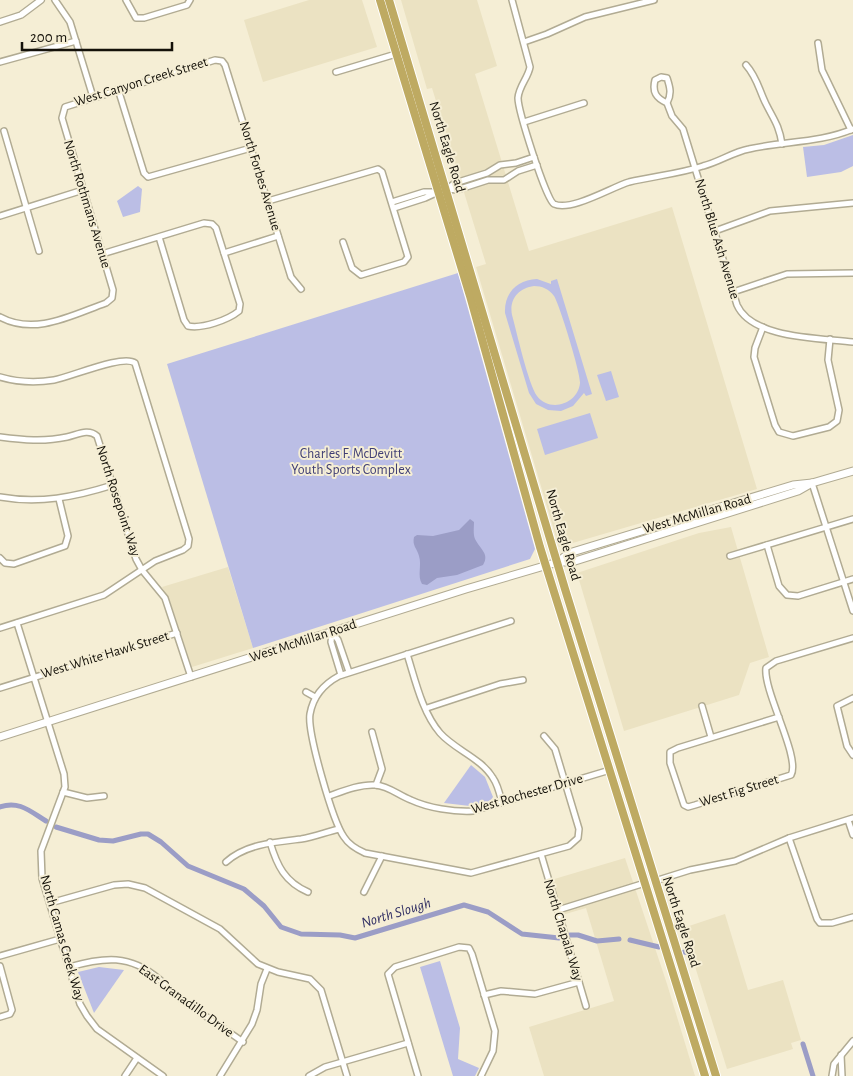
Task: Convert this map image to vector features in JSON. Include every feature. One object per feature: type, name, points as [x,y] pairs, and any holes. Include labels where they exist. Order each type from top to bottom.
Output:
[{"type":"highway","name":"North Eagle Road","points":[[380,0],[416,116],[546,566],[705,1076]]},
{"type":"highway","name":"North Eagle Road","points":[[390,0],[660,899],[716,1076]]},
{"type":"highway","points":[[416,116],[421,123],[440,182],[447,189]]},
{"type":"highway","points":[[438,192],[446,200],[461,248],[466,253]]},
{"type":"highway","points":[[640,865],[655,881]]},
{"type":"highway","points":[[645,883],[660,899]]},
{"type":"main road","name":"West McMillan Road","points":[[558,562],[569,553],[793,485],[812,483],[853,471]]},
{"type":"main road","name":"West McMillan Road","points":[[0,737],[558,562],[572,562],[795,492],[812,483]]},
{"type":"main road","points":[[752,498],[757,500],[782,493],[795,492]]},
{"type":"street","points":[[0,22],[21,15],[41,0]]},
{"type":"street","points":[[55,0],[67,14],[93,97]]},
{"type":"street","points":[[126,0],[136,18],[144,18],[187,5],[190,0]]},
{"type":"street","points":[[512,0],[530,67],[518,99],[534,157],[552,204],[562,206],[594,197],[628,182],[696,168],[742,150],[824,138],[852,129],[822,70],[818,43]]},
{"type":"street","points":[[524,42],[585,17],[654,0]]},
{"type":"street","points":[[0,62],[76,41]]},
{"type":"street","points":[[336,72],[396,54]]},
{"type":"street","name":"West Canyon Creek Street","points":[[62,110],[68,104],[215,60],[222,60]]},
{"type":"street","name":"North Forbes Avenue","points":[[222,60],[291,277],[302,289]]},
{"type":"street","points":[[746,65],[757,79],[766,103],[778,122],[782,144]]},
{"type":"street","name":"North Blue Ash Avenue","points":[[667,103],[671,94],[670,86],[666,78],[661,77],[655,80],[654,92],[656,96],[667,103],[672,116],[682,130],[696,168],[733,292],[743,315],[763,327],[778,333],[853,342]]},
{"type":"street","points":[[118,90],[144,173],[148,178],[251,148]]},
{"type":"street","points":[[524,122],[584,103]]},
{"type":"street","name":"North Rothmans Avenue","points":[[2,318],[22,325],[42,325],[106,303],[112,298],[113,290],[62,118],[62,110]]},
{"type":"street","points":[[4,131],[39,251]]},
{"type":"street","points":[[447,189],[455,184],[486,173],[500,165],[516,163],[534,157]]},
{"type":"street","points":[[447,189],[457,190],[488,180],[504,180],[518,171],[537,165]]},
{"type":"street","points":[[268,202],[372,169],[382,172],[408,256],[404,262],[361,275],[352,268],[343,242]]},
{"type":"street","points":[[0,216],[83,190]]},
{"type":"street","points":[[392,202],[424,192],[438,192]]},
{"type":"street","points":[[394,208],[426,198],[438,192]]},
{"type":"street","points":[[715,231],[770,211],[853,203]]},
{"type":"street","points":[[102,254],[204,223],[212,224],[216,228],[240,304],[239,311],[233,316],[196,328],[188,326],[184,320],[159,237]]},
{"type":"street","points":[[224,253],[278,236]]},
{"type":"street","points":[[733,292],[787,274],[853,273]]},
{"type":"street","points":[[0,325],[2,318]]},
{"type":"street","points":[[763,327],[754,348],[754,357],[774,425],[779,432],[793,436],[829,427],[837,421],[839,410],[828,360],[830,339]]},
{"type":"street","points":[[0,377],[28,382],[51,381],[122,360],[132,361],[137,366],[188,533],[188,546],[183,550],[158,559],[104,595],[0,628]]},
{"type":"street","name":"North Rosepoint Way","points":[[0,437],[32,440],[67,437],[85,432],[94,433],[99,440],[142,570],[165,598],[191,677]]},
{"type":"street","points":[[812,483],[845,581],[853,611]]},
{"type":"street","points":[[0,497],[29,500],[59,499],[113,485]]},
{"type":"street","points":[[0,558],[5,563],[14,564],[58,550],[67,543],[68,536],[59,499]]},
{"type":"street","points":[[730,556],[853,519]]},
{"type":"street","points":[[767,545],[779,586],[786,594],[798,596],[853,579]]},
{"type":"street","points":[[511,621],[341,675],[329,682],[315,697],[310,711],[309,728],[339,829],[345,839],[355,848],[382,856],[471,873],[569,846],[578,838],[579,829],[555,749],[544,736]]},
{"type":"street","name":"North Camas Creek Way","points":[[17,623],[64,774],[63,792],[41,851],[42,878],[80,1004],[86,1016],[97,1029],[163,1076]]},
{"type":"street","points":[[332,632],[338,640],[349,672]]},
{"type":"street","points":[[332,632],[331,642],[341,675]]},
{"type":"street","name":"West White Hawk Street","points":[[0,688],[177,633]]},
{"type":"street","points":[[702,706],[711,738],[779,717],[766,677],[766,668],[773,663],[853,638]]},
{"type":"street","points":[[407,654],[427,708],[443,736],[490,773],[496,783],[502,803]]},
{"type":"street","points":[[427,708],[500,684],[523,680]]},
{"type":"street","points":[[306,692],[315,697]]},
{"type":"street","points":[[853,698],[837,706],[847,746],[853,755]]},
{"type":"street","name":"West Fig Street","points":[[711,738],[670,752],[670,763],[686,807],[792,773],[792,762],[779,717]]},
{"type":"street","points":[[372,732],[382,769],[376,785]]},
{"type":"street","name":"West Rochester Drive","points":[[329,796],[364,785],[376,785],[391,789],[415,802],[456,810],[473,811],[610,770]]},
{"type":"street","points":[[63,792],[86,798],[104,796]]},
{"type":"street","points":[[655,881],[690,870],[735,861],[789,838],[851,819],[853,835]]},
{"type":"street","points":[[226,862],[239,852],[270,842],[311,837],[339,829]]},
{"type":"street","points":[[789,838],[814,915],[820,923],[832,923],[853,917]]},
{"type":"street","points":[[270,842],[280,871],[298,888],[308,892]]},
{"type":"street","name":"North Chapala Way","points":[[540,854],[586,1006]]},
{"type":"street","points":[[364,892],[382,856]]},
{"type":"street","points":[[558,910],[645,883]]},
{"type":"street","points":[[50,903],[114,885],[128,884],[145,888],[220,929],[248,957],[267,969],[304,977],[320,986],[347,1076]]},
{"type":"street","points":[[0,956],[60,939]]},
{"type":"street","points":[[418,1076],[388,974],[395,967],[459,947],[469,948],[495,1031],[493,1051],[481,1076]]},
{"type":"street","name":"East Granadillo Drive","points":[[69,967],[106,958],[137,964],[161,981],[170,991],[189,1005],[243,1042]]},
{"type":"street","points":[[0,966],[12,1008],[11,1013],[0,1017]]},
{"type":"street","points":[[220,1076],[243,1042],[257,1010],[258,996],[267,969]]},
{"type":"street","points":[[484,995],[501,991],[540,994],[579,982]]},
{"type":"street","points":[[832,1076],[834,1064],[853,1041]]},
{"type":"street","points":[[309,1076],[343,1062],[408,1043]]},
{"type":"street","points":[[841,1054],[842,1076]]},
{"type":"street","points":[[125,1076],[137,1058]]},
{"type":"shaded area","points":[[309,0],[362,0],[377,47],[263,82],[244,20]]},
{"type":"shaded area","points":[[401,0],[477,0],[497,66],[475,74],[529,251],[672,207],[757,489],[559,547],[476,267],[486,264],[432,88],[427,89]]},
{"type":"shaded area","points":[[470,519],[474,522],[475,539],[485,555],[483,565],[457,575],[437,578],[427,585],[422,584],[420,578],[420,559],[414,545],[414,537],[417,535],[433,536],[459,530]]},
{"type":"shaded area","points":[[731,527],[769,657],[750,663],[739,695],[624,731],[577,573],[699,533]]},
{"type":"shaded area","points":[[228,567],[253,648],[192,667],[170,601],[162,587]]},
{"type":"shaded area","points":[[625,858],[695,1076],[544,1076],[529,1027],[614,1001],[586,908],[562,915],[551,880]]},
{"type":"shaded area","points":[[725,914],[748,990],[783,980],[801,1040],[791,1043],[793,1049],[727,1069],[683,928]]},
{"type":"green space","points":[[853,135],[853,166],[841,172],[807,177],[803,147],[824,145]]},
{"type":"green space","points":[[138,186],[142,189],[140,212],[123,217],[117,201]]},
{"type":"green space","name":"Charles F. McDevitt Youth Sports Complex","points":[[458,273],[535,549],[530,559],[253,648],[167,364]]},
{"type":"green space","points":[[537,279],[551,284],[551,281],[557,279],[592,394],[586,396],[584,393],[573,406],[561,411],[548,410],[536,404],[529,393],[505,313],[509,294],[518,285]],"holes":[[[537,286],[550,291],[557,301],[577,367],[580,383],[578,390],[569,401],[563,404],[549,404],[537,396],[526,369],[512,315],[513,300],[519,292],[528,287]]]},
{"type":"green space","points":[[611,371],[619,397],[606,401],[597,375]]},
{"type":"green space","points":[[590,413],[598,438],[545,455],[537,429]]},
{"type":"green space","points":[[471,765],[485,777],[493,797],[490,801],[470,806],[444,803]]},
{"type":"green space","points":[[440,961],[460,1028],[458,1059],[479,1068],[475,1076],[453,1076],[420,967]]},
{"type":"green space","points":[[99,967],[124,970],[94,1013],[78,972]]},
{"type":"waterway","name":"North Slough","points":[[0,807],[7,805],[19,806],[46,821]]},
{"type":"waterway","name":"North Slough","points":[[56,827],[99,840],[113,841],[148,834],[161,842],[188,866],[244,889],[264,906],[281,927],[301,934],[340,935],[355,938],[464,905],[488,912],[522,934],[559,938]]},
{"type":"waterway","name":"North Slough","points":[[570,935],[578,935],[597,941],[619,939]]},
{"type":"waterway","name":"North Slough","points":[[630,940],[659,947]]},
{"type":"waterway","name":"North Slough","points":[[684,952],[690,953]]},
{"type":"waterway","name":"North Slough","points":[[803,1044],[813,1076]]}]
